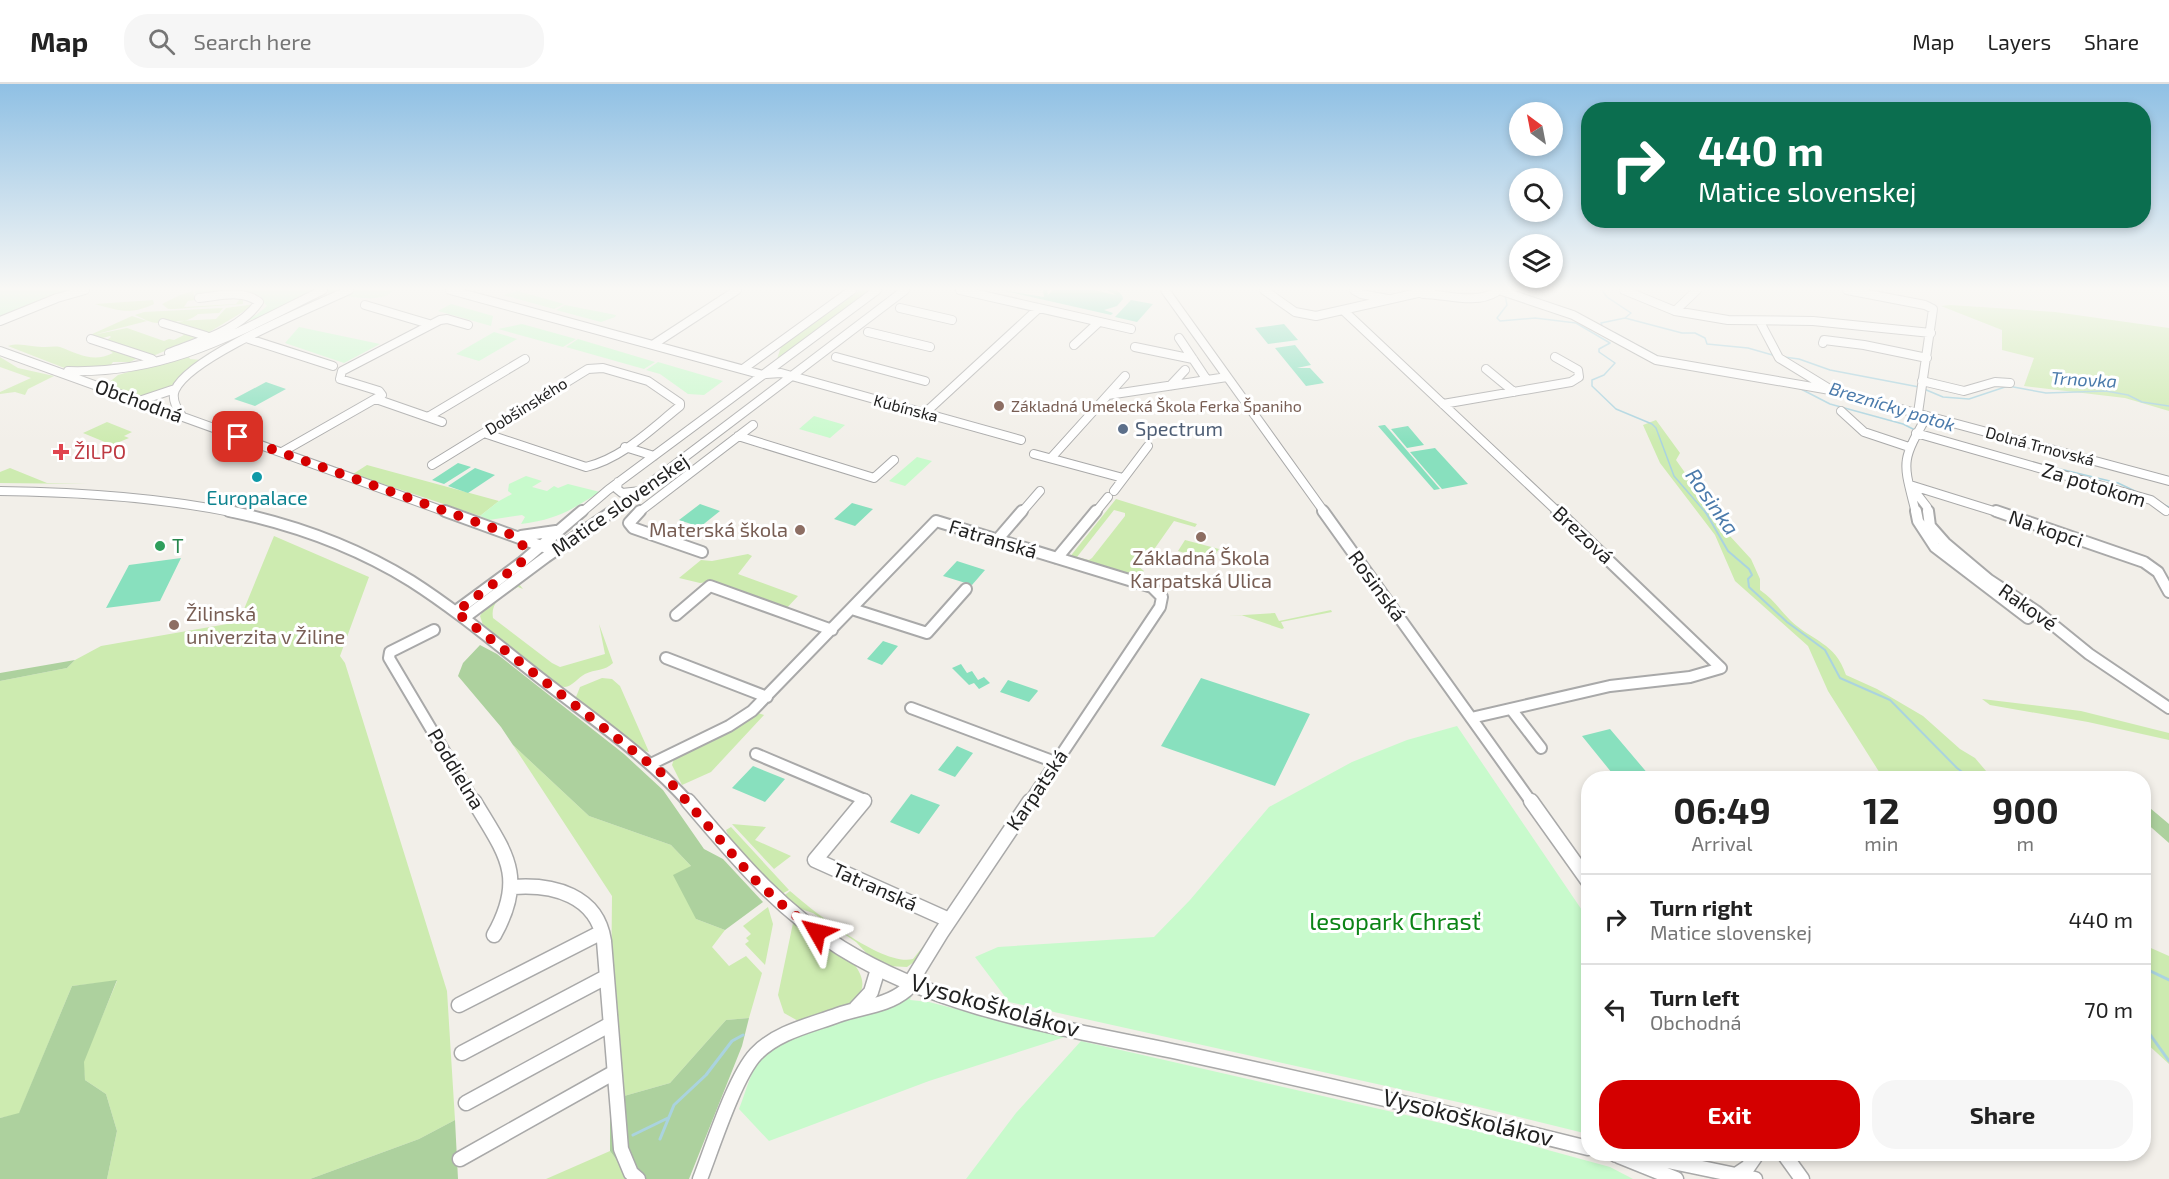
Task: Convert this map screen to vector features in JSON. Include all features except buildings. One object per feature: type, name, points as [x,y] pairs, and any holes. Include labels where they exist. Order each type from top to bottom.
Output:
[{"type":"street","points":[[97,341],[152,359]]},
{"type":"street","points":[[110,366],[152,359],[194,341]]},
{"type":"street","points":[[50,369],[95,374],[128,370],[165,361],[214,341]]},
{"type":"street","points":[[182,416],[174,402],[176,389],[187,374],[214,356],[245,341]]},
{"type":"street","points":[[256,341],[333,366]]},
{"type":"street","points":[[282,452],[382,394],[340,379],[342,371],[397,341]]},
{"type":"street","points":[[643,341],[763,375],[778,372],[791,377]]},
{"type":"street","points":[[654,344],[658,341]]},
{"type":"street","points":[[739,368],[781,341]]},
{"type":"street","name":"Matice slovenskej","points":[[460,615],[618,482],[808,341]]},
{"type":"street","name":"Matice slovenskej","points":[[460,615],[622,506],[839,341]]},
{"type":"street","points":[[906,341],[930,347]]},
{"type":"street","points":[[925,413],[1003,341]]},
{"type":"street","points":[[1074,345],[1078,341]]},
{"type":"street","points":[[1181,341],[1207,380]]},
{"type":"street","name":"Rosinská","points":[[1201,341],[1581,871]]},
{"type":"street","name":"Brezová","points":[[1376,341],[1718,662],[1721,668],[1675,678],[1601,688],[1511,709]]},
{"type":"street","name":"Dolná Trnovská","points":[[1621,341],[1656,360],[1830,390],[2169,481]]},
{"type":"street","points":[[1770,341],[1777,356],[1825,384],[1830,390]]},
{"type":"street","points":[[1833,341],[1928,358]]},
{"type":"street","points":[[1922,414],[1921,385],[1930,341]]},
{"type":"street","points":[[1135,347],[1193,359]]},
{"type":"street","points":[[195,350],[192,356],[196,359],[214,356]]},
{"type":"street","name":"Obchodná","points":[[0,351],[555,550]]},
{"type":"street","points":[[836,357],[925,381]]},
{"type":"street","points":[[1443,404],[1571,382],[1579,377],[1580,373],[1572,366],[1555,357]]},
{"type":"street","points":[[428,417],[525,359]]},
{"type":"street","name":"Dobšinského","points":[[432,465],[588,369],[603,368],[648,381],[680,403],[680,406],[626,447],[602,463],[586,467],[483,434]]},
{"type":"street","points":[[1486,369],[1514,392]]},
{"type":"street","points":[[104,388],[105,381],[109,378],[128,370]]},
{"type":"street","points":[[1170,386],[1185,370]]},
{"type":"street","points":[[1051,458],[1125,376]]},
{"type":"street","name":"Kubínska","points":[[791,377],[1020,440]]},
{"type":"street","points":[[1108,395],[1227,377]]},
{"type":"street","points":[[1921,385],[1964,391],[1995,382],[2010,382]]},
{"type":"street","points":[[140,400],[176,389]]},
{"type":"street","points":[[376,399],[442,422]]},
{"type":"street","points":[[1841,411],[1864,432],[1909,447]]},
{"type":"street","points":[[710,414],[718,421],[736,420]]},
{"type":"street","name":"Rakové","points":[[1922,414],[1904,465],[1918,521],[1935,547],[2028,618]]},
{"type":"street","name":"Matice slovenskej","points":[[694,426],[711,425],[716,428],[717,434]]},
{"type":"street","points":[[702,552],[633,528],[629,522],[753,425]]},
{"type":"street","name":"Za potokom","points":[[1917,432],[2151,501],[2166,511]]},
{"type":"street","points":[[738,436],[874,478],[894,460],[884,457]]},
{"type":"street","points":[[1057,558],[1148,446]]},
{"type":"street","points":[[626,447],[654,456]]},
{"type":"street","points":[[1034,454],[1123,478]]},
{"type":"street","points":[[680,462],[696,468]]},
{"type":"street","points":[[618,482],[617,489],[623,493],[634,493],[646,488]]},
{"type":"street","name":"Rakové","points":[[1910,485],[1927,507],[1930,526],[1945,543],[1989,580],[2036,611],[2089,654],[2169,708]]},
{"type":"street","name":"Na kopci","points":[[1910,485],[1962,500],[2144,562],[2158,572],[2169,592]]},
{"type":"street","points":[[997,540],[1040,491]]},
{"type":"street","name":"Vysokoškolákov","points":[[0,493],[81,494],[183,502],[284,525],[370,559],[413,583],[460,615],[651,764],[664,775],[753,878],[817,932],[878,969],[909,983],[1016,1016],[1385,1098],[1581,1146]]},
{"type":"street","points":[[598,498],[619,495],[622,497],[622,506]]},
{"type":"street","name":"Fatranská","points":[[651,764],[742,719],[767,697],[936,521],[1152,586],[1162,597]]},
{"type":"street","name":"Obchodná","points":[[515,536],[539,535],[561,529]]},
{"type":"street","points":[[515,536],[524,547],[521,563]]},
{"type":"street","points":[[1963,569],[1989,580]]},
{"type":"street","points":[[676,615],[710,586],[832,630]]},
{"type":"street","points":[[852,609],[927,633],[966,589]]},
{"type":"street","name":"Karpatská","points":[[700,1179],[740,1080],[756,1054],[783,1035],[898,997],[1160,607],[1162,597]]},
{"type":"street","name":"Poddielna","points":[[434,630],[397,646],[390,652],[389,658],[503,849],[510,868],[513,887]]},
{"type":"street","points":[[666,658],[767,697]]},
{"type":"street","points":[[911,708],[1055,762]]},
{"type":"street","points":[[1471,718],[1511,709],[1541,748]]},
{"type":"street","name":"Tatranská","points":[[756,754],[865,800],[815,860],[950,920]]},
{"type":"street","points":[[494,935],[510,901],[513,887],[543,885],[568,892],[588,909],[602,932],[621,1149],[631,1173],[638,1179]]},
{"type":"street","points":[[459,1005],[602,932]]},
{"type":"street","points":[[853,1010],[866,1000],[871,992],[878,969]]},
{"type":"street","points":[[462,1053],[606,977]]},
{"type":"street","points":[[466,1103],[609,1025]]},
{"type":"street","points":[[460,1159],[613,1073]]},
{"type":"street","points":[[1631,1161],[1676,1179]]},
{"type":"street","points":[[1663,1161],[1755,1179]]},
{"type":"street","points":[[1736,1174],[1748,1167],[1752,1161]]},
{"type":"street","points":[[1789,1161],[1802,1179]]},
{"type":"green space","points":[[110,341],[188,341],[153,356]]},
{"type":"green space","points":[[203,341],[208,341],[163,360],[109,371],[67,369],[8,346],[58,347],[92,357],[106,356],[113,353],[110,351],[113,350],[138,358],[130,362],[113,362],[107,370],[158,360]]},
{"type":"green space","points":[[287,341],[366,341],[380,344],[344,363],[285,343]]},
{"type":"green space","points":[[478,341],[513,341],[479,361],[456,354]]},
{"type":"green space","points":[[542,341],[573,341],[563,347]]},
{"type":"green space","points":[[575,341],[585,341],[655,362],[644,369],[566,347]]},
{"type":"green space","points":[[789,341],[802,341],[777,359],[781,347]]},
{"type":"green space","points":[[1266,341],[1290,341],[1268,344]]},
{"type":"green space","points":[[2002,341],[2169,341],[2169,411],[2125,398],[2024,386],[2034,358],[2002,350]]},
{"type":"green space","points":[[1295,345],[1311,365],[1297,368],[1310,368],[1324,383],[1306,386],[1275,348]]},
{"type":"green space","points":[[188,355],[190,359],[202,360],[167,389],[151,396],[139,395],[107,384],[118,375]]},
{"type":"green space","points":[[0,357],[18,368],[54,376],[28,389],[25,395],[15,392],[0,394],[31,378],[0,367]]},
{"type":"green space","points":[[658,362],[723,381],[704,395],[688,394],[660,374],[646,370]]},
{"type":"green space","points":[[266,382],[286,389],[255,406],[234,399]]},
{"type":"green space","points":[[814,416],[845,425],[830,438],[799,429]]},
{"type":"green space","points":[[1656,420],[1680,453],[1676,460],[1688,477],[1703,482],[1703,485],[1695,488],[1718,523],[1751,559],[1760,579],[1760,590],[1790,620],[1830,649],[1846,675],[1877,689],[1923,716],[1960,749],[1975,758],[1986,771],[1879,771],[1828,691],[1808,646],[1735,581],[1715,535],[1660,463],[1643,425]]},
{"type":"green space","points":[[107,422],[132,432],[124,436],[129,438],[112,445],[83,433]]},
{"type":"green space","points":[[1385,425],[1440,489],[1434,490],[1378,426]]},
{"type":"green space","points":[[1408,426],[1424,445],[1407,448],[1391,429]]},
{"type":"green space","points":[[1435,448],[1468,484],[1442,489],[1410,452]]},
{"type":"green space","points":[[917,457],[932,461],[905,486],[889,481]]},
{"type":"green space","points":[[458,463],[471,467],[444,484],[432,480]]},
{"type":"green space","points":[[367,465],[499,501],[480,516],[353,474]]},
{"type":"green space","points":[[10,468],[47,483],[88,484],[0,483],[0,472]]},
{"type":"green space","points":[[475,468],[495,475],[468,493],[448,486]]},
{"type":"green space","points":[[526,476],[542,481],[532,487],[547,491],[554,486],[558,488],[568,484],[600,492],[563,513],[545,520],[521,524],[525,517],[522,515],[489,520],[480,516],[512,494],[508,491],[509,484]]},
{"type":"green space","points":[[1116,499],[1197,524],[1195,527],[1174,521],[1148,558],[1145,557],[1138,566],[1144,571],[1139,576],[1069,558]],"holes":[[[1114,510],[1125,513],[1092,558],[1089,560],[1077,557]]]},
{"type":"green space","points":[[852,503],[873,509],[855,526],[834,519]]},
{"type":"green space","points":[[700,504],[720,511],[700,527],[679,520]]},
{"type":"green space","points":[[274,536],[369,577],[340,656],[345,663],[447,991],[455,1120],[419,1139],[310,1179],[107,1179],[117,1131],[106,1094],[85,1080],[83,1062],[117,981],[72,986],[19,1114],[0,1118],[0,681],[67,668],[75,660],[101,646],[227,624],[242,614]]},
{"type":"green space","points":[[1185,540],[1219,549],[1211,561],[1178,551]]},
{"type":"green space","points":[[748,554],[752,556],[738,574],[798,596],[784,611],[708,582],[700,583],[679,578],[701,560],[712,561]]},
{"type":"green space","points":[[181,558],[160,601],[106,608],[129,565]]},
{"type":"green space","points":[[957,561],[985,570],[972,585],[943,576]]},
{"type":"green space","points":[[519,584],[523,589],[518,587],[496,602],[493,618],[560,667],[605,654],[599,624],[613,663],[585,674],[567,687],[561,686],[483,625],[480,616],[484,609]]},
{"type":"green space","points":[[1331,610],[1332,612],[1281,622],[1284,628],[1282,629],[1241,615],[1275,613],[1279,621]]},
{"type":"green space","points":[[883,641],[898,646],[882,665],[867,659]]},
{"type":"green space","points":[[480,645],[497,654],[624,754],[663,790],[704,849],[723,859],[763,902],[725,930],[696,919],[673,875],[691,866],[671,845],[589,816],[513,745],[501,727],[458,676],[463,663]]},
{"type":"green space","points":[[75,660],[67,668],[0,681],[0,673]]},
{"type":"green space","points":[[961,664],[967,673],[972,671],[978,680],[984,677],[990,683],[979,689],[974,683],[969,685],[952,668]]},
{"type":"green space","points":[[602,678],[612,679],[620,686],[649,752],[641,750],[577,701],[576,697],[580,687]]},
{"type":"green space","points":[[1201,678],[1310,714],[1275,786],[1161,746]]},
{"type":"green space","points":[[1008,680],[1038,691],[1029,702],[1000,692]]},
{"type":"green space","points":[[1982,699],[2081,711],[2169,733],[2169,740],[2088,722],[1990,705]]},
{"type":"green space","points":[[755,712],[764,715],[711,772],[682,785],[672,765],[675,756]]},
{"type":"green space","name":"lesopark Chrasť","points":[[1457,726],[1581,909],[1581,1132],[1467,1104],[1009,1002],[975,957],[998,947],[1154,937],[1190,900],[1269,807],[1352,762],[1407,740]]},
{"type":"green space","points":[[1610,729],[1646,771],[1610,771],[1582,736]]},
{"type":"green space","points":[[513,745],[589,816],[671,845],[691,866],[696,919],[725,930],[712,947],[729,966],[746,956],[762,973],[749,1018],[726,1020],[670,1083],[610,1100],[612,896]]},
{"type":"green space","points":[[957,746],[973,753],[955,777],[938,770]]},
{"type":"green space","points":[[753,766],[785,779],[765,802],[732,788]]},
{"type":"green space","points":[[911,794],[940,805],[919,834],[890,822]]},
{"type":"green space","points":[[2151,809],[2169,824],[2169,843],[2151,827]]},
{"type":"green space","points":[[732,824],[766,827],[755,840],[791,856],[774,869]]},
{"type":"green space","points":[[731,827],[789,890],[780,895],[732,844],[726,830]]},
{"type":"green space","points":[[790,891],[849,936],[884,955],[913,959],[933,934],[914,962],[907,967],[887,966],[871,958],[856,942],[813,913],[792,906],[782,897]]},
{"type":"green space","points":[[768,907],[773,924],[765,965],[745,944],[749,941],[746,938],[751,934],[743,926]]},
{"type":"green space","points":[[793,923],[854,964],[861,977],[862,988],[857,997],[848,1004],[800,1022],[784,1013],[778,995]]},
{"type":"green space","points":[[2151,948],[2169,956],[2169,1064],[2151,1047]]},
{"type":"green space","points":[[117,980],[84,1062],[85,1080],[106,1094],[117,1131],[107,1179],[0,1179],[0,1118],[19,1113],[72,986]]},
{"type":"green space","points":[[911,997],[910,1000],[929,1002],[1065,1037],[929,1081],[769,1141],[739,1109],[759,1060],[774,1047],[834,1022]]},
{"type":"green space","points":[[749,1018],[742,1046],[689,1179],[631,1179],[610,1151],[610,1100],[670,1083],[726,1020]]},
{"type":"green space","points":[[1081,1041],[1489,1134],[1581,1159],[1581,1161],[1610,1167],[1633,1179],[966,1179],[1016,1113]]},
{"type":"green space","points":[[455,1120],[458,1179],[310,1179],[419,1139]]},
{"type":"green space","points":[[610,1151],[631,1179],[546,1179]]},
{"type":"waterway","name":"Rosinka","points":[[1607,341],[1610,343],[1599,349],[1599,352],[1615,363],[1604,375],[1592,380],[1592,386],[1616,409],[1652,424],[1656,428],[1674,476],[1706,513]]},
{"type":"waterway","name":"Trnovka","points":[[1706,341],[1707,344],[1748,348],[1776,356]]},
{"type":"waterway","name":"Breznícky potok","points":[[1641,347],[1657,356]]},
{"type":"waterway","name":"Trnovka","points":[[1784,357],[1799,359],[1830,370],[1919,387]]},
{"type":"waterway","name":"Trnovka","points":[[1924,389],[1943,397],[1969,399],[2008,386],[2046,393],[2106,391],[2128,395],[2142,402],[2169,406]]},
{"type":"waterway","name":"Breznícky potok","points":[[1799,388],[1830,404],[1903,424],[1915,430]]},
{"type":"waterway","name":"Breznícky potok","points":[[2027,461],[2118,483],[2169,507]]},
{"type":"waterway","name":"Rosinka","points":[[1705,511],[1728,551],[1749,569],[1752,575],[1748,579],[1749,587],[1787,622],[1825,650],[1840,678],[1890,700],[1961,771]]},
{"type":"waterway","name":"Rosinka","points":[[2151,971],[2169,980]]},
{"type":"waterway","points":[[660,1139],[674,1105],[706,1075],[732,1041],[743,1035]]},
{"type":"waterway","points":[[2151,1036],[2169,1061]]},
{"type":"waterway","points":[[633,1135],[668,1118]]},
{"type":"place","name":"Základná Umelecká Škola Ferka Španiho","points":[[999,406]]},
{"type":"place","name":"Spectrum","points":[[1123,429]]},
{"type":"place","name":"ŽILPO","points":[[61,452]]},
{"type":"place","name":"Europalace","points":[[257,477]]},
{"type":"place","name":"Materská škola","points":[[800,530]]},
{"type":"place","name":"Základná Škola Karpatská Ulica","points":[[1201,537]]},
{"type":"place","name":"T","points":[[160,546]]},
{"type":"place","name":"Žilinská univerzita v Žiline","points":[[174,625]]},
{"type":"route","points":[[238,437],[515,536],[524,547],[521,563],[456,612],[664,775],[753,878],[801,921],[817,932]]}]
